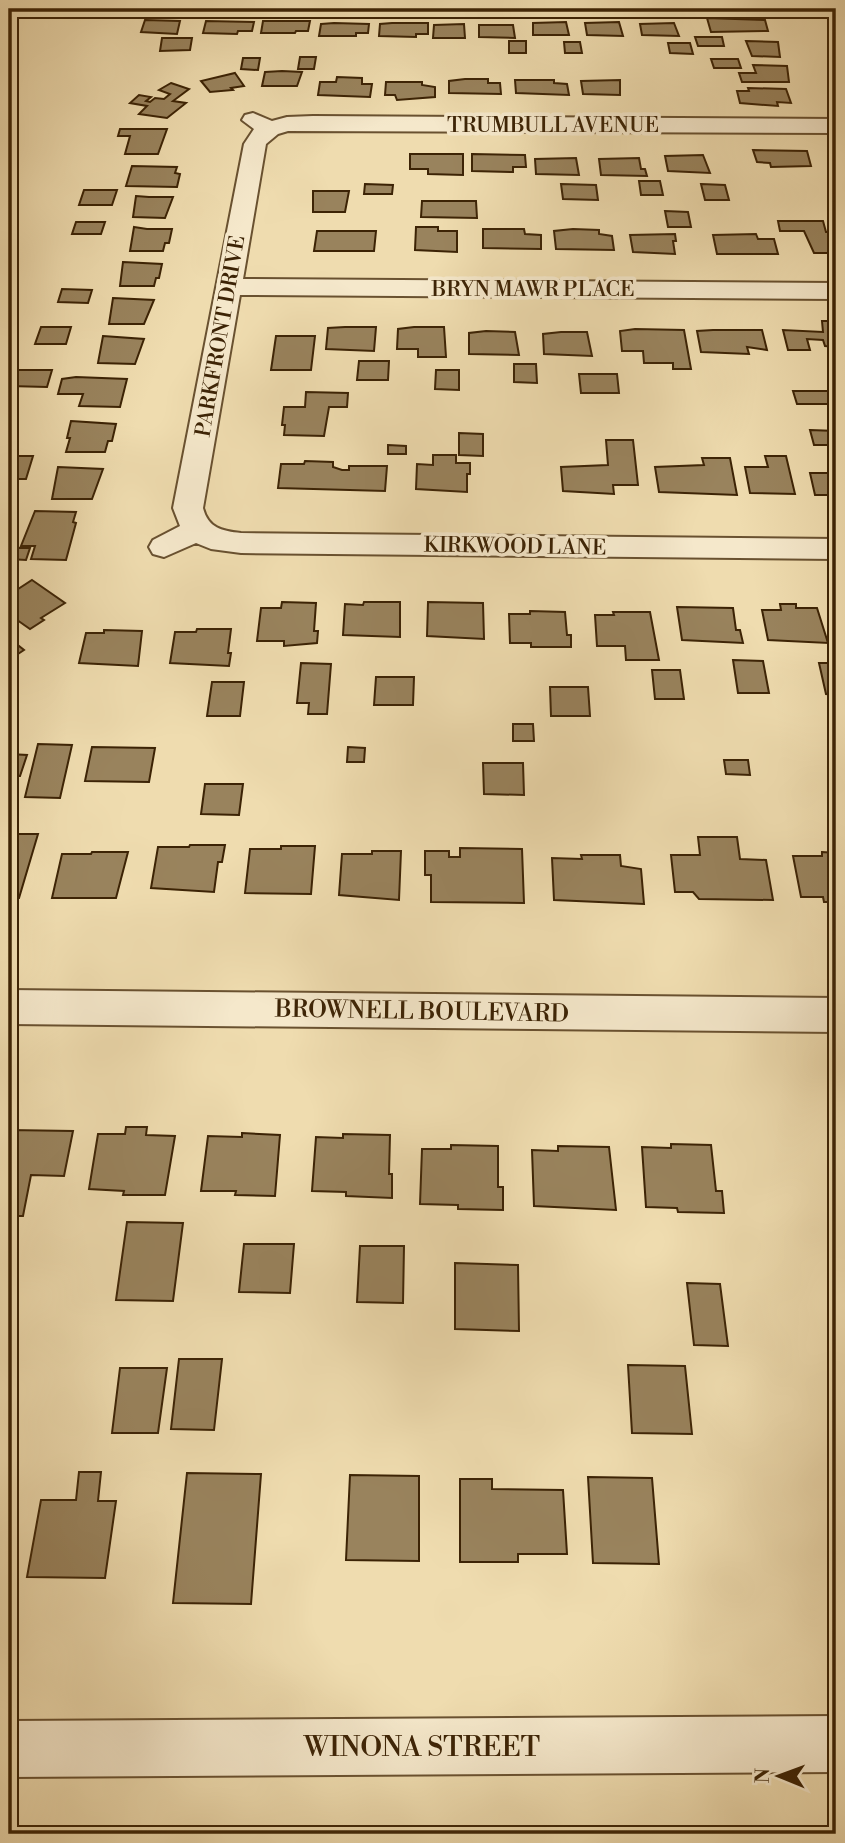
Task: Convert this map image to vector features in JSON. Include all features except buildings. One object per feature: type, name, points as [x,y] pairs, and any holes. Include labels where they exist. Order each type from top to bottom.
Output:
[{"type":"street","name":"TRUMBULL AVENUE","points":[[262,124],[836,126]]},
{"type":"street","name":"PARKFRONT DRIVE","points":[[198,529],[191,520],[188,508],[255,144],[262,124]]},
{"type":"street","name":"BRYN MAWR PLACE","points":[[229,287],[836,291]]},
{"type":"street","points":[[164,547],[198,529]]},
{"type":"street","name":"KIRKWOOD LANE","points":[[198,529],[211,539],[241,543],[836,549]]},
{"type":"street","name":"BROWNELL BOULEVARD","points":[[9,1007],[836,1015]]},
{"type":"street","name":"WINONA STREET","points":[[9,1749],[836,1744]]}]
